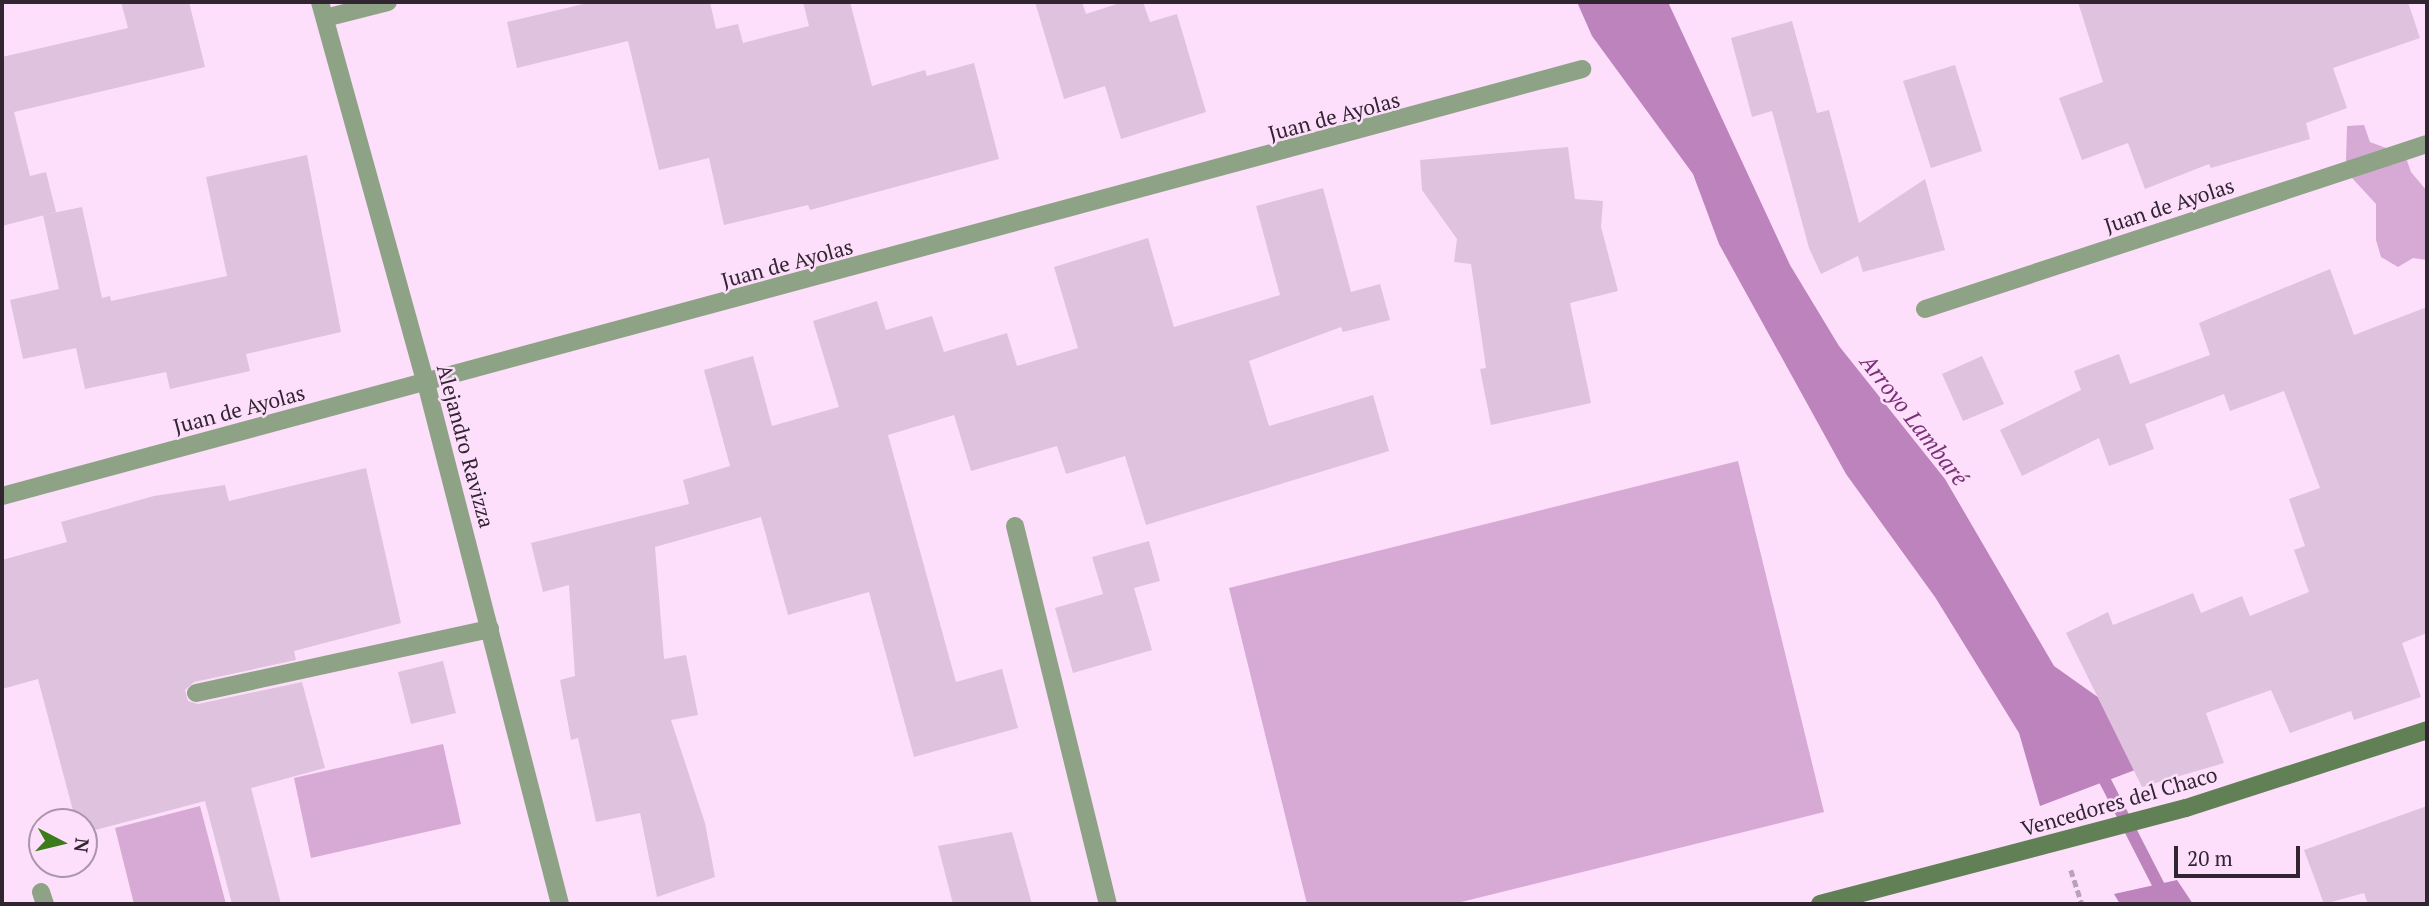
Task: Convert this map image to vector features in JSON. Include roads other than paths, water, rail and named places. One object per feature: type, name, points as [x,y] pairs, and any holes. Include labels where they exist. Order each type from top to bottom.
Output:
[{"type":"street","points":[[322,10],[387,2]]},
{"type":"street","name":"Alejandro Ravizza","points":[[322,10],[426,383],[560,904]]},
{"type":"street","name":"Juan de Ayolas","points":[[2,496],[1582,69]]},
{"type":"street","name":"Juan de Ayolas","points":[[1925,309],[2427,144]]},
{"type":"street","points":[[1015,526],[1108,904]]},
{"type":"street","points":[[196,693],[489,629]]},
{"type":"street","name":"Vencedores del Chaco","points":[[1820,904],[2186,808],[2427,730]]},
{"type":"waterway","name":"Arroyo Lambaré","points":[[2098,767],[2168,904]]}]
